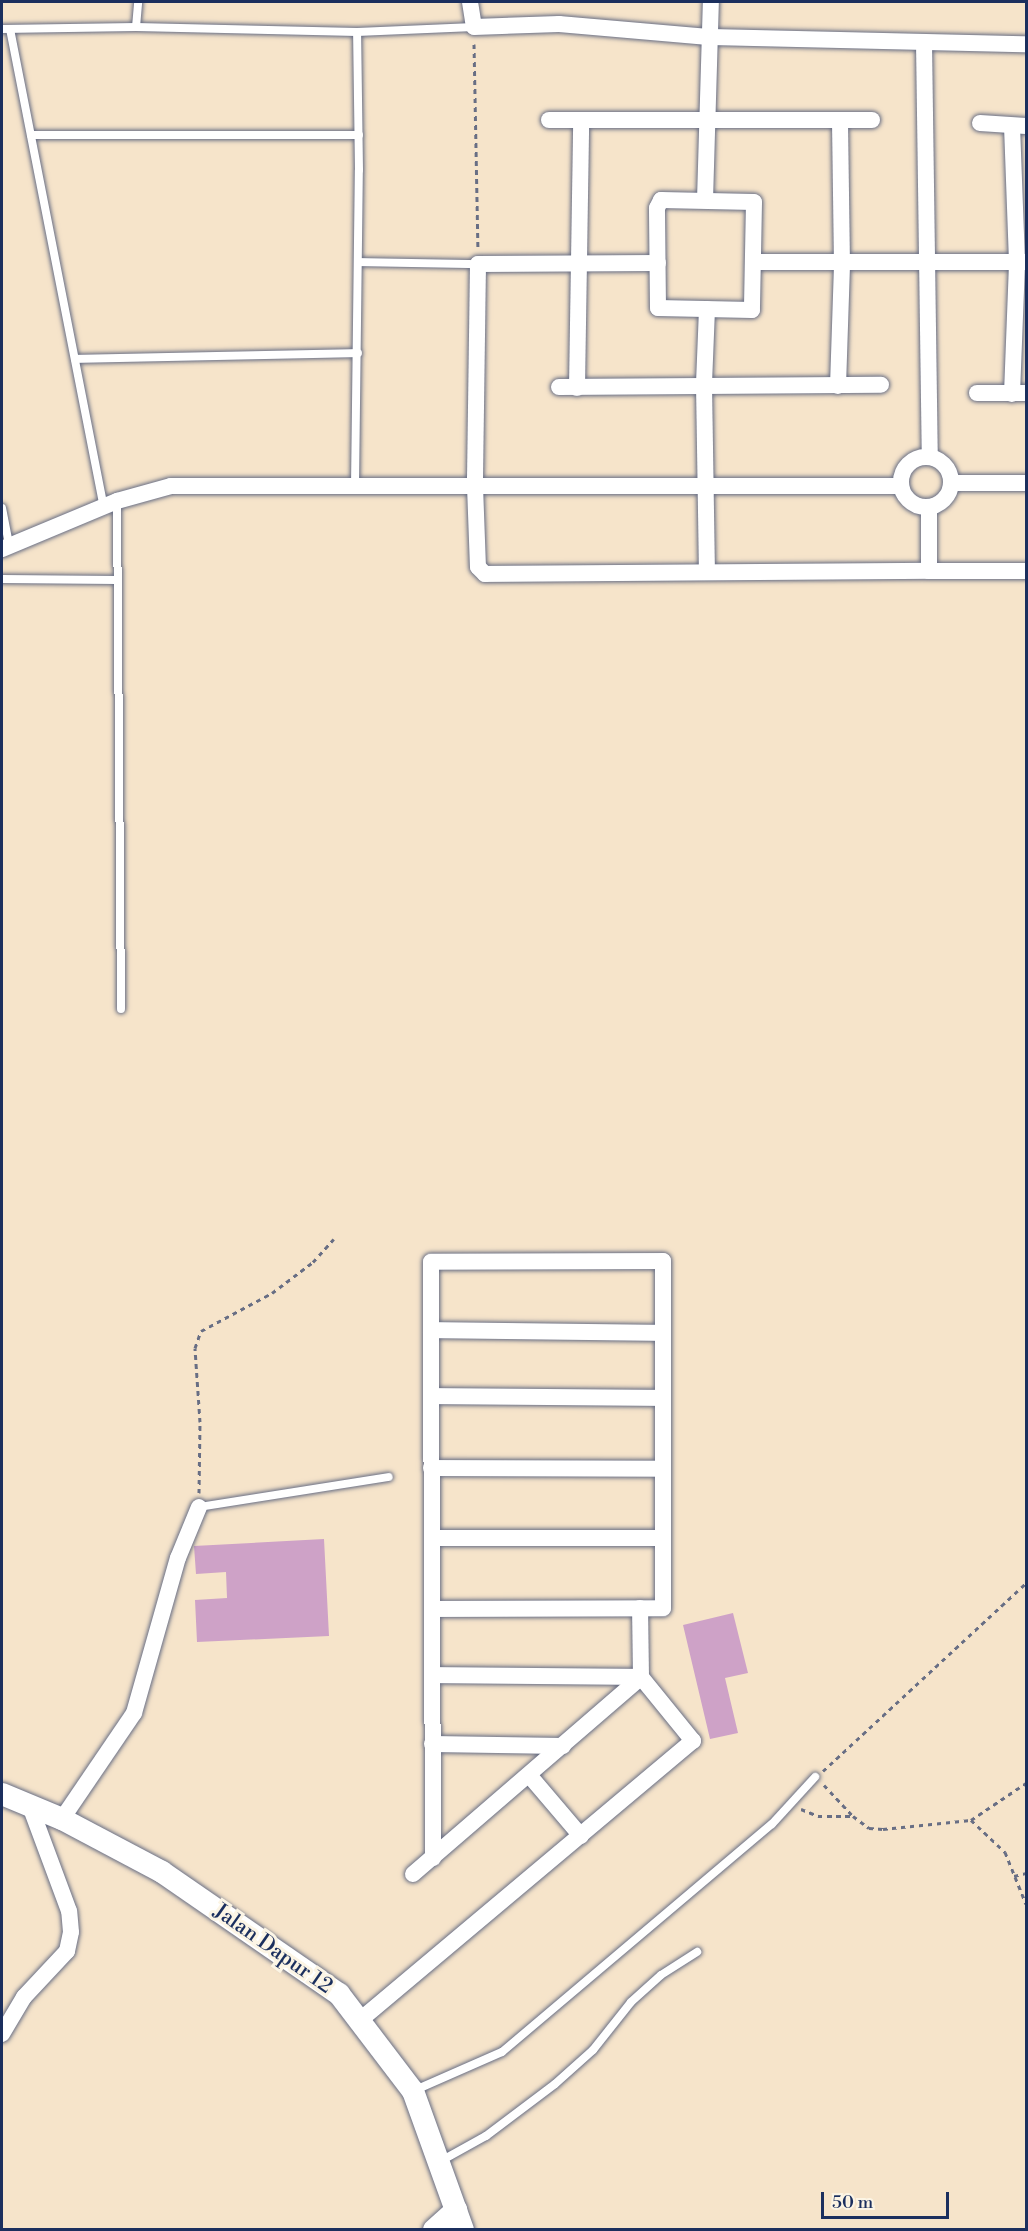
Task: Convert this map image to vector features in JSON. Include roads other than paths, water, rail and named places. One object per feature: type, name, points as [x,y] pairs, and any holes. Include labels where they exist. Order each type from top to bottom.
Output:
[{"type":"street","points":[[470,2],[474,27],[559,24],[708,37],[1026,44]]},
{"type":"street","points":[[705,200],[708,37],[711,2]]},
{"type":"street","points":[[924,42],[930,456]]},
{"type":"street","points":[[549,120],[707,118],[872,120]]},
{"type":"street","points":[[578,388],[581,120]]},
{"type":"street","points":[[838,386],[842,265],[840,121]]},
{"type":"street","points":[[977,393],[1019,393],[1022,262],[1019,126],[980,123]]},
{"type":"street","points":[[705,200],[754,202],[752,310],[658,308],[658,203],[705,200]]},
{"type":"street","points":[[754,262],[842,265],[1022,262]]},
{"type":"street","points":[[658,263],[478,264],[475,486],[478,567],[485,574],[707,570],[1026,571]]},
{"type":"street","points":[[707,309],[704,384],[707,570]]},
{"type":"street","points":[[560,387],[704,384],[880,385]]},
{"type":"street","points":[[930,456],[946,465],[953,483],[946,500],[928,508],[909,503],[899,486],[907,463],[930,456]]},
{"type":"street","points":[[953,483],[1026,483]]},
{"type":"street","points":[[5,547],[110,503],[171,486],[899,486]]},
{"type":"street","points":[[928,508],[929,571]]},
{"type":"street","points":[[432,1609],[663,1608],[663,1261],[431,1262],[431,1468],[433,1858]]},
{"type":"street","points":[[431,1330],[663,1333]]},
{"type":"street","points":[[431,1396],[663,1398]]},
{"type":"street","points":[[431,1468],[663,1469]]},
{"type":"street","points":[[62,1819],[134,1713],[171,1579],[199,1507]]},
{"type":"street","points":[[432,1538],[663,1538]]},
{"type":"street","points":[[359,2021],[693,1740],[641,1677],[640,1608]]},
{"type":"street","points":[[432,1675],[641,1677]]},
{"type":"street","points":[[413,1874],[641,1677]]},
{"type":"street","points":[[432,1744],[563,1746]]},
{"type":"street","points":[[529,1775],[581,1836]]},
{"type":"street","name":"Jalan Dapur 12","points":[[2,1794],[31,1809],[62,1819],[162,1872],[339,1994],[413,2091],[460,2220]]},
{"type":"street","points":[[2,2034],[24,1996],[68,1951],[71,1932],[69,1911],[31,1809]]},
{"type":"street","points":[[434,2229],[460,2220]]},
{"type":"lane","points":[[136,27],[138,2]]},
{"type":"lane","points":[[120,1009],[117,580],[110,503],[75,359],[31,135],[6,29],[136,27],[357,32],[474,27]]},
{"type":"lane","points":[[355,486],[358,353],[357,32]]},
{"type":"lane","points":[[31,135],[358,135]]},
{"type":"lane","points":[[358,262],[478,264]]},
{"type":"lane","points":[[75,359],[358,353]]},
{"type":"lane","points":[[2,508],[5,547]]},
{"type":"lane","points":[[2,579],[117,580]]},
{"type":"lane","points":[[199,1507],[389,1477]]},
{"type":"lane","points":[[413,2091],[502,2052],[772,1824],[816,1777]]},
{"type":"lane","points":[[439,2163],[486,2136],[555,2084],[593,2050],[631,2002],[661,1975],[697,1952]]}]
